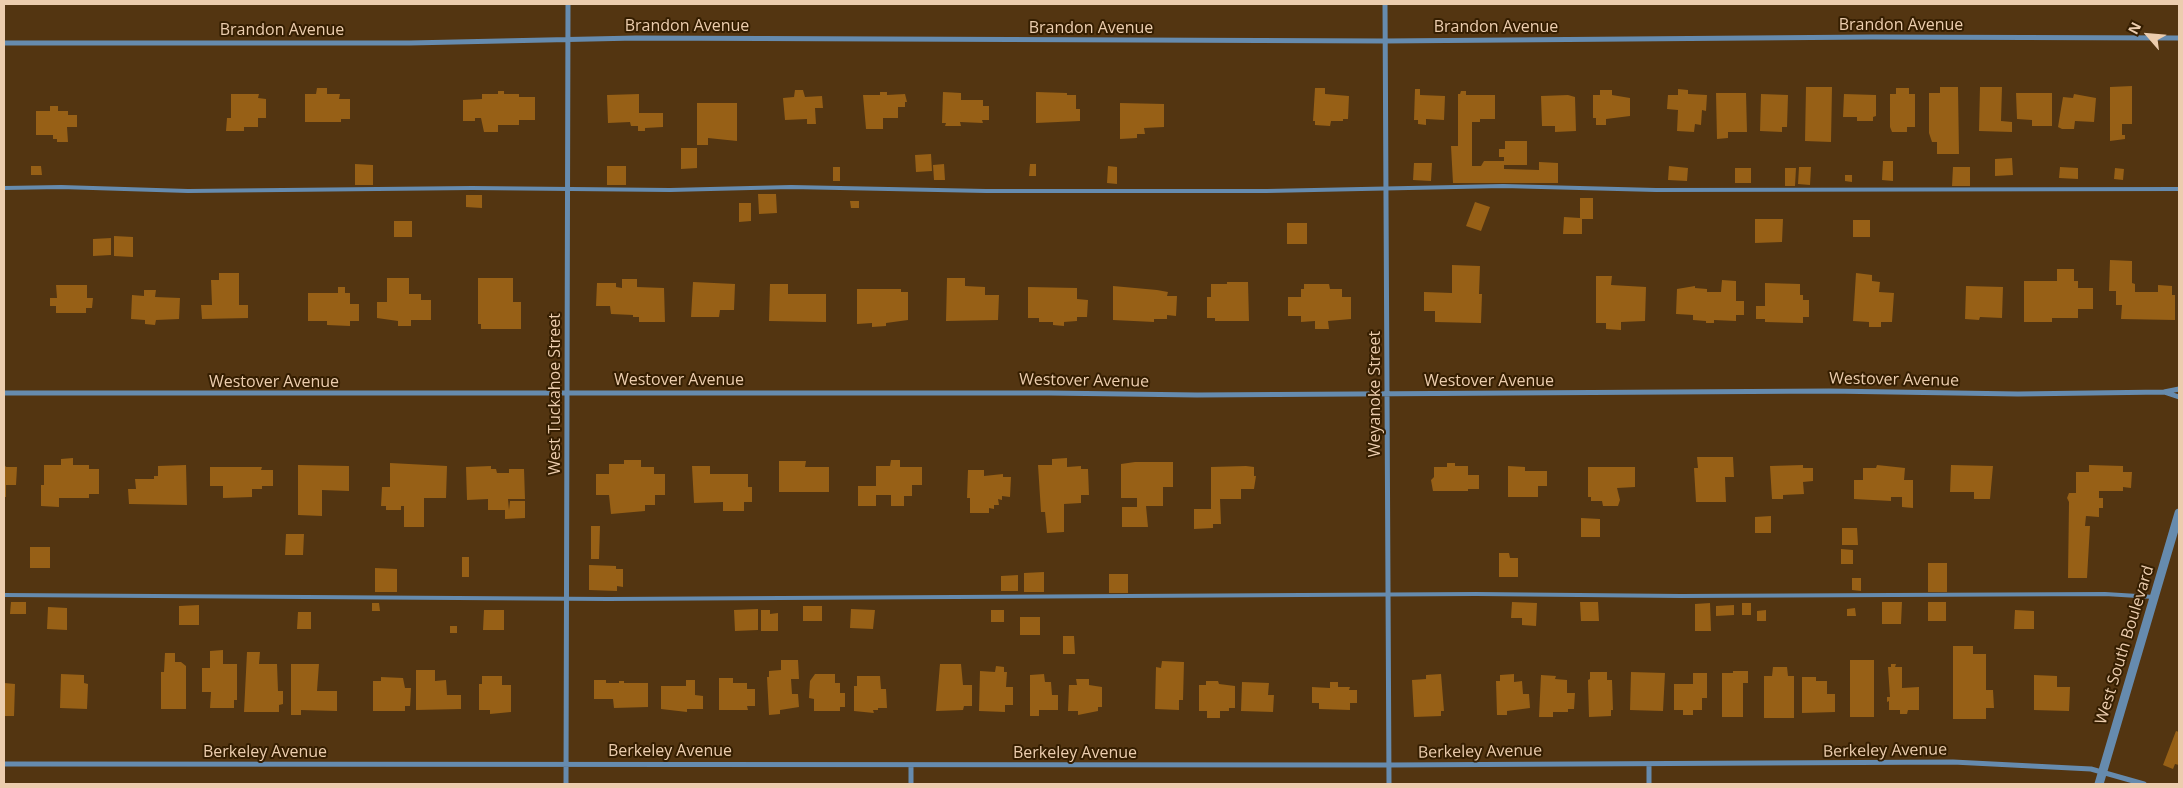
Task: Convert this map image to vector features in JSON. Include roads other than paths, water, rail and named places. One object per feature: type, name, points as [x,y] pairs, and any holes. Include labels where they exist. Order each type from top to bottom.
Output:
[{"type":"street","name":"West Tuckahoe Street","points":[[566,784],[568,598],[568,4]]},
{"type":"street","name":"Weyanoke Street","points":[[1385,4],[1389,784]]},
{"type":"street","name":"Brandon Avenue","points":[[4,43],[410,43],[568,39],[1385,41],[1862,37],[2179,38]]},
{"type":"street","name":"Westover Avenue","points":[[4,393],[1387,394],[1829,391],[2018,394],[2164,392],[2179,388]]},
{"type":"street","name":"Westover Avenue","points":[[2164,392],[2179,397]]},
{"type":"street","name":"West South Boulevard","points":[[2099,784],[2179,513]]},
{"type":"street","name":"Berkeley Avenue","points":[[4,764],[1388,765],[1953,762],[2023,765],[2102,772],[2144,784]]},
{"type":"street","points":[[1649,764],[1649,784]]},
{"type":"street","points":[[911,765],[911,784]]},
{"type":"lane","points":[[4,188],[61,187],[188,191],[1386,189],[1503,186],[1656,190],[2179,189]]},
{"type":"lane","points":[[4,595],[568,598],[1388,594],[1671,596],[2105,594],[2155,597]]}]
